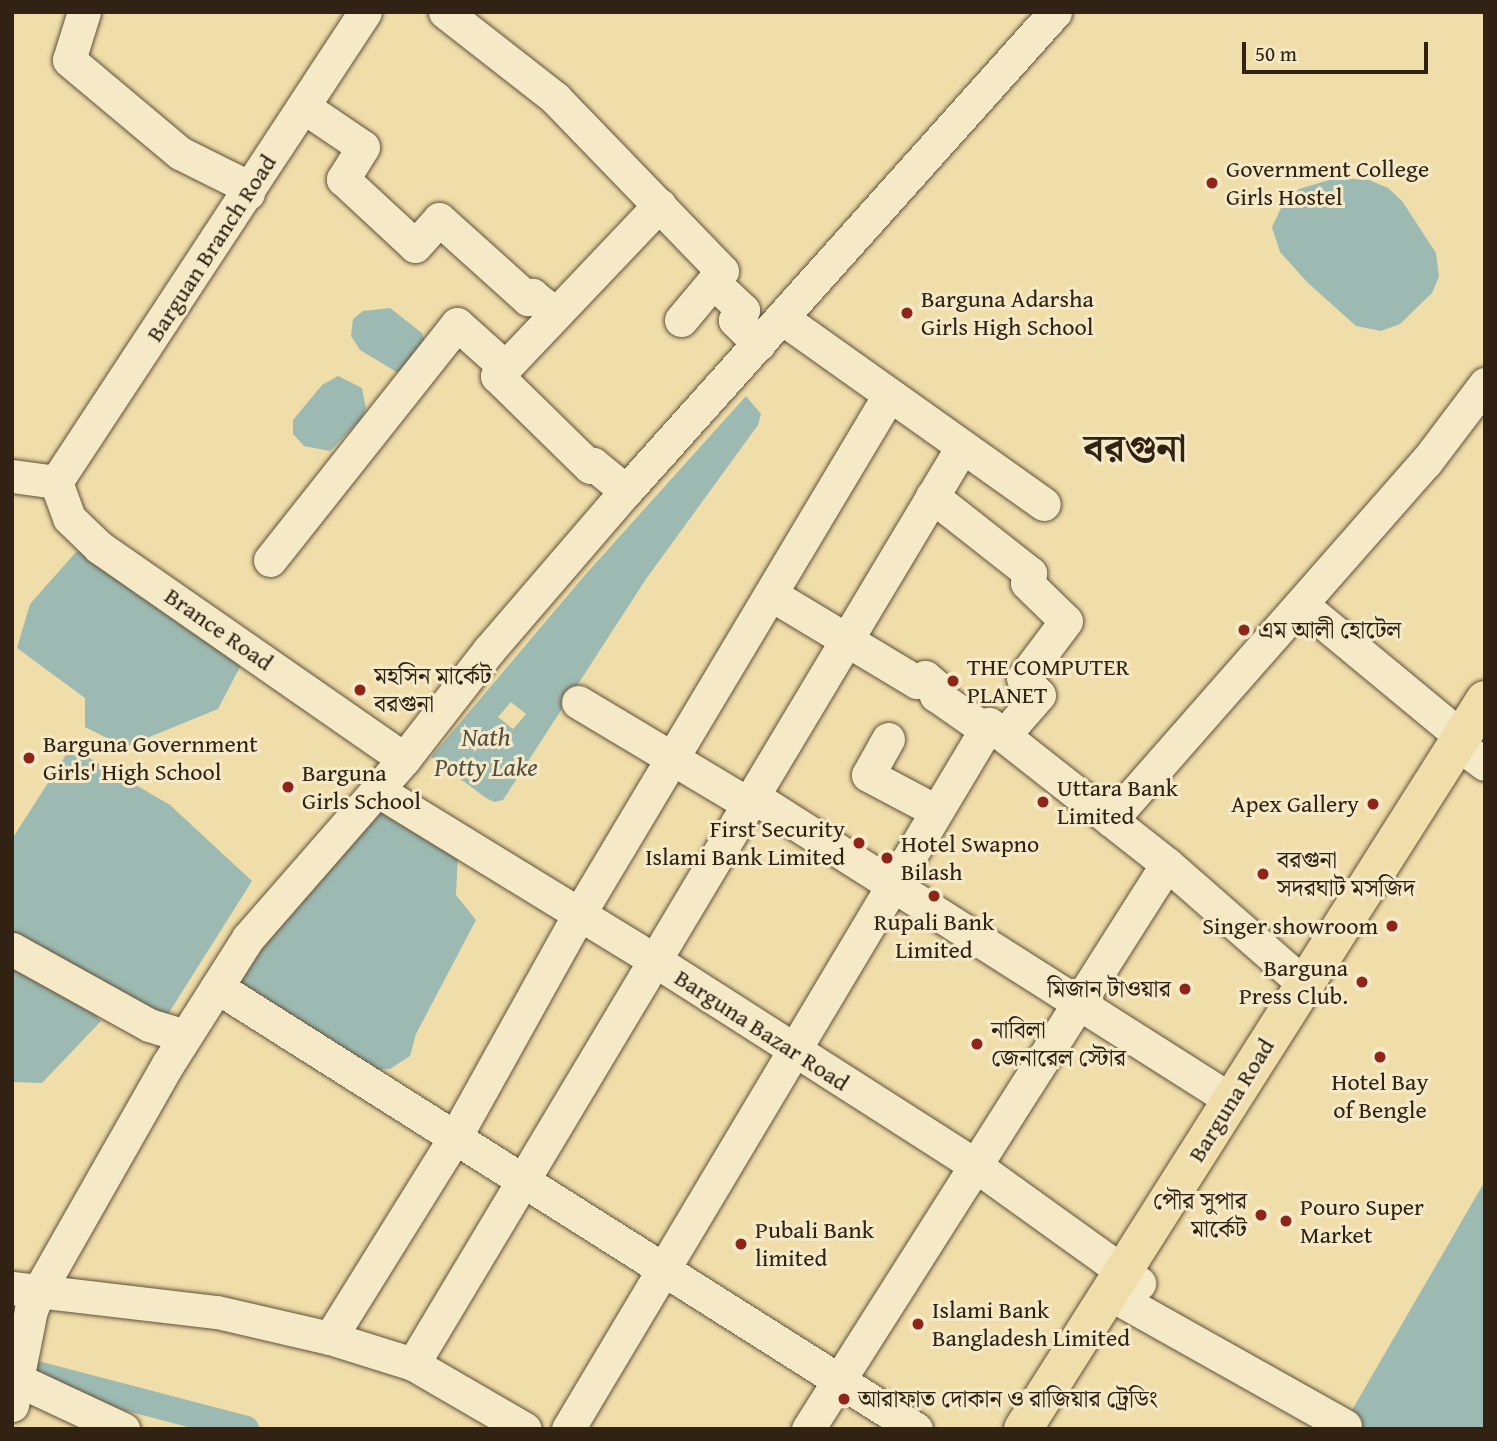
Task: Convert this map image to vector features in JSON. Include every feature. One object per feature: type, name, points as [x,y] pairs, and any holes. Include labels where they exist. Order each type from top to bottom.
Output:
[{"type":"main road","name":"Barguna Road","points":[[1045,1429],[1312,992],[1476,747],[1485,701]]},
{"type":"main road","name":"Barguna Road","points":[[1023,1429],[1130,1286],[1231,1100],[1303,983],[1476,747]]},
{"type":"street","points":[[84,12],[69,60],[180,153],[238,182],[248,193]]},
{"type":"street","name":"Barguan Branch Road","points":[[56,482],[365,12]]},
{"type":"street","points":[[445,12],[555,97],[722,271],[681,320]]},
{"type":"street","points":[[123,1429],[16,1393],[28,1295],[185,1036],[248,938],[404,759],[489,650],[626,491],[1055,12]]},
{"type":"street","points":[[304,107],[363,147],[343,178],[415,246],[439,219],[528,299],[532,295],[554,313]]},
{"type":"street","points":[[626,491],[593,464],[590,467],[497,376],[659,205]]},
{"type":"street","points":[[713,282],[743,310],[734,320],[759,344]]},
{"type":"street","points":[[782,318],[888,397],[1044,503]]},
{"type":"street","points":[[270,560],[457,324],[505,367]]},
{"type":"street","points":[[1111,820],[1426,463],[1485,384]]},
{"type":"street","points":[[330,1338],[454,1139],[579,914],[888,397]]},
{"type":"street","points":[[413,1364],[962,447]]},
{"type":"street","points":[[12,476],[56,482]]},
{"type":"street","name":"Brance Road","points":[[56,482],[69,517],[99,547],[404,759]]},
{"type":"street","points":[[568,1429],[936,811],[995,732],[1040,695],[1023,678],[1066,621],[1027,583],[1030,573],[932,496]]},
{"type":"street","points":[[772,595],[917,682],[925,677],[939,689],[936,695],[995,732],[1111,820],[1167,864],[1303,983]]},
{"type":"street","points":[[1301,604],[1476,747]]},
{"type":"street","points":[[578,702],[891,884],[1075,1005],[1231,1100]]},
{"type":"street","points":[[888,739],[868,775],[936,811]]},
{"type":"street","name":"Barguna Bazar Road","points":[[377,790],[656,961],[976,1166],[1130,1286],[1345,1426]]},
{"type":"street","points":[[808,1429],[1167,864]]},
{"type":"street","points":[[12,949],[149,1025],[185,1036]]},
{"type":"street","points":[[217,987],[916,1429]]},
{"type":"street","points":[[28,1295],[217,1312],[330,1338],[413,1364],[514,1426]]},
{"type":"water","points":[[1336,178],[1369,180],[1388,188],[1402,201],[1436,253],[1439,276],[1432,293],[1400,324],[1381,331],[1356,326],[1307,282],[1280,252],[1272,227],[1283,204],[1299,189]]},
{"type":"water","points":[[390,308],[422,333],[429,351],[400,374],[360,350],[351,336],[353,319],[363,311]]},
{"type":"water","points":[[338,376],[362,388],[366,409],[361,419],[330,451],[304,446],[293,434],[293,420],[322,385]]},
{"type":"water","name":"Nath Potty Lake","points":[[746,396],[761,414],[758,425],[646,579],[503,800],[494,802],[431,757],[585,575]],"holes":[[[511,702],[526,714],[513,729],[498,717]]]},
{"type":"water","points":[[89,551],[242,663],[218,709],[125,747],[85,727],[85,698],[17,648],[30,604],[76,552]]},
{"type":"water","points":[[71,747],[170,805],[252,881],[165,1019],[12,935],[12,839]]},
{"type":"water","points":[[370,806],[458,853],[456,895],[476,920],[416,1034],[410,1056],[390,1069],[374,1070],[244,986],[236,972]]},
{"type":"water","points":[[12,963],[86,1003],[101,1021],[42,1083],[12,1082]]},
{"type":"water","points":[[1485,1181],[1485,1429],[1341,1429]]},
{"type":"waterway","points":[[14,1368],[246,1429]]},
{"type":"place","name":"Government College Girls Hostel","points":[[1212,183]]},
{"type":"place","name":"Barguna Adarsha Girls High School","points":[[907,313]]},
{"type":"place","name":"এম আলী হোটেল","points":[[1244,630]]},
{"type":"place","name":"THE COMPUTER PLANET","points":[[953,681]]},
{"type":"place","name":"মহসিন মার্কেট বরগুনা","points":[[360,690]]},
{"type":"place","name":"Barguna Government Girls' High School","points":[[29,758]]},
{"type":"place","name":"Barguna Girls School","points":[[288,787]]},
{"type":"place","name":"Uttara Bank Limited","points":[[1043,802]]},
{"type":"place","name":"Apex Gallery","points":[[1373,804]]},
{"type":"place","name":"First Security Islami Bank Limited","points":[[859,843]]},
{"type":"place","name":"Hotel Swapno Bilash","points":[[887,858]]},
{"type":"place","name":"বরগুনা সদরঘাট মসজিদ","points":[[1263,874]]},
{"type":"place","name":"Rupali Bank Limited","points":[[934,896]]},
{"type":"place","name":"Singer showroom","points":[[1392,926]]},
{"type":"place","name":"Barguna Press Club.","points":[[1362,982]]},
{"type":"place","name":"মিজান টাওয়ার","points":[[1185,989]]},
{"type":"place","name":"নাবিলা জেনারেল স্টোর","points":[[977,1044]]},
{"type":"place","name":"Hotel Bay of Bengle","points":[[1380,1057]]},
{"type":"place","name":"পৌর সুপার মার্কেট","points":[[1261,1215]]},
{"type":"place","name":"Pouro Super Market","points":[[1286,1221]]},
{"type":"place","name":"Pubali Bank limited","points":[[741,1244]]},
{"type":"place","name":"Islami Bank Bangladesh Limited","points":[[918,1324]]},
{"type":"place","name":"আরাফাত দোকান ও রাজিয়ার ট্রেডিং","points":[[844,1399]]},
{"type":"district","name":"বরগুনা","points":[[1135,448]]}]
